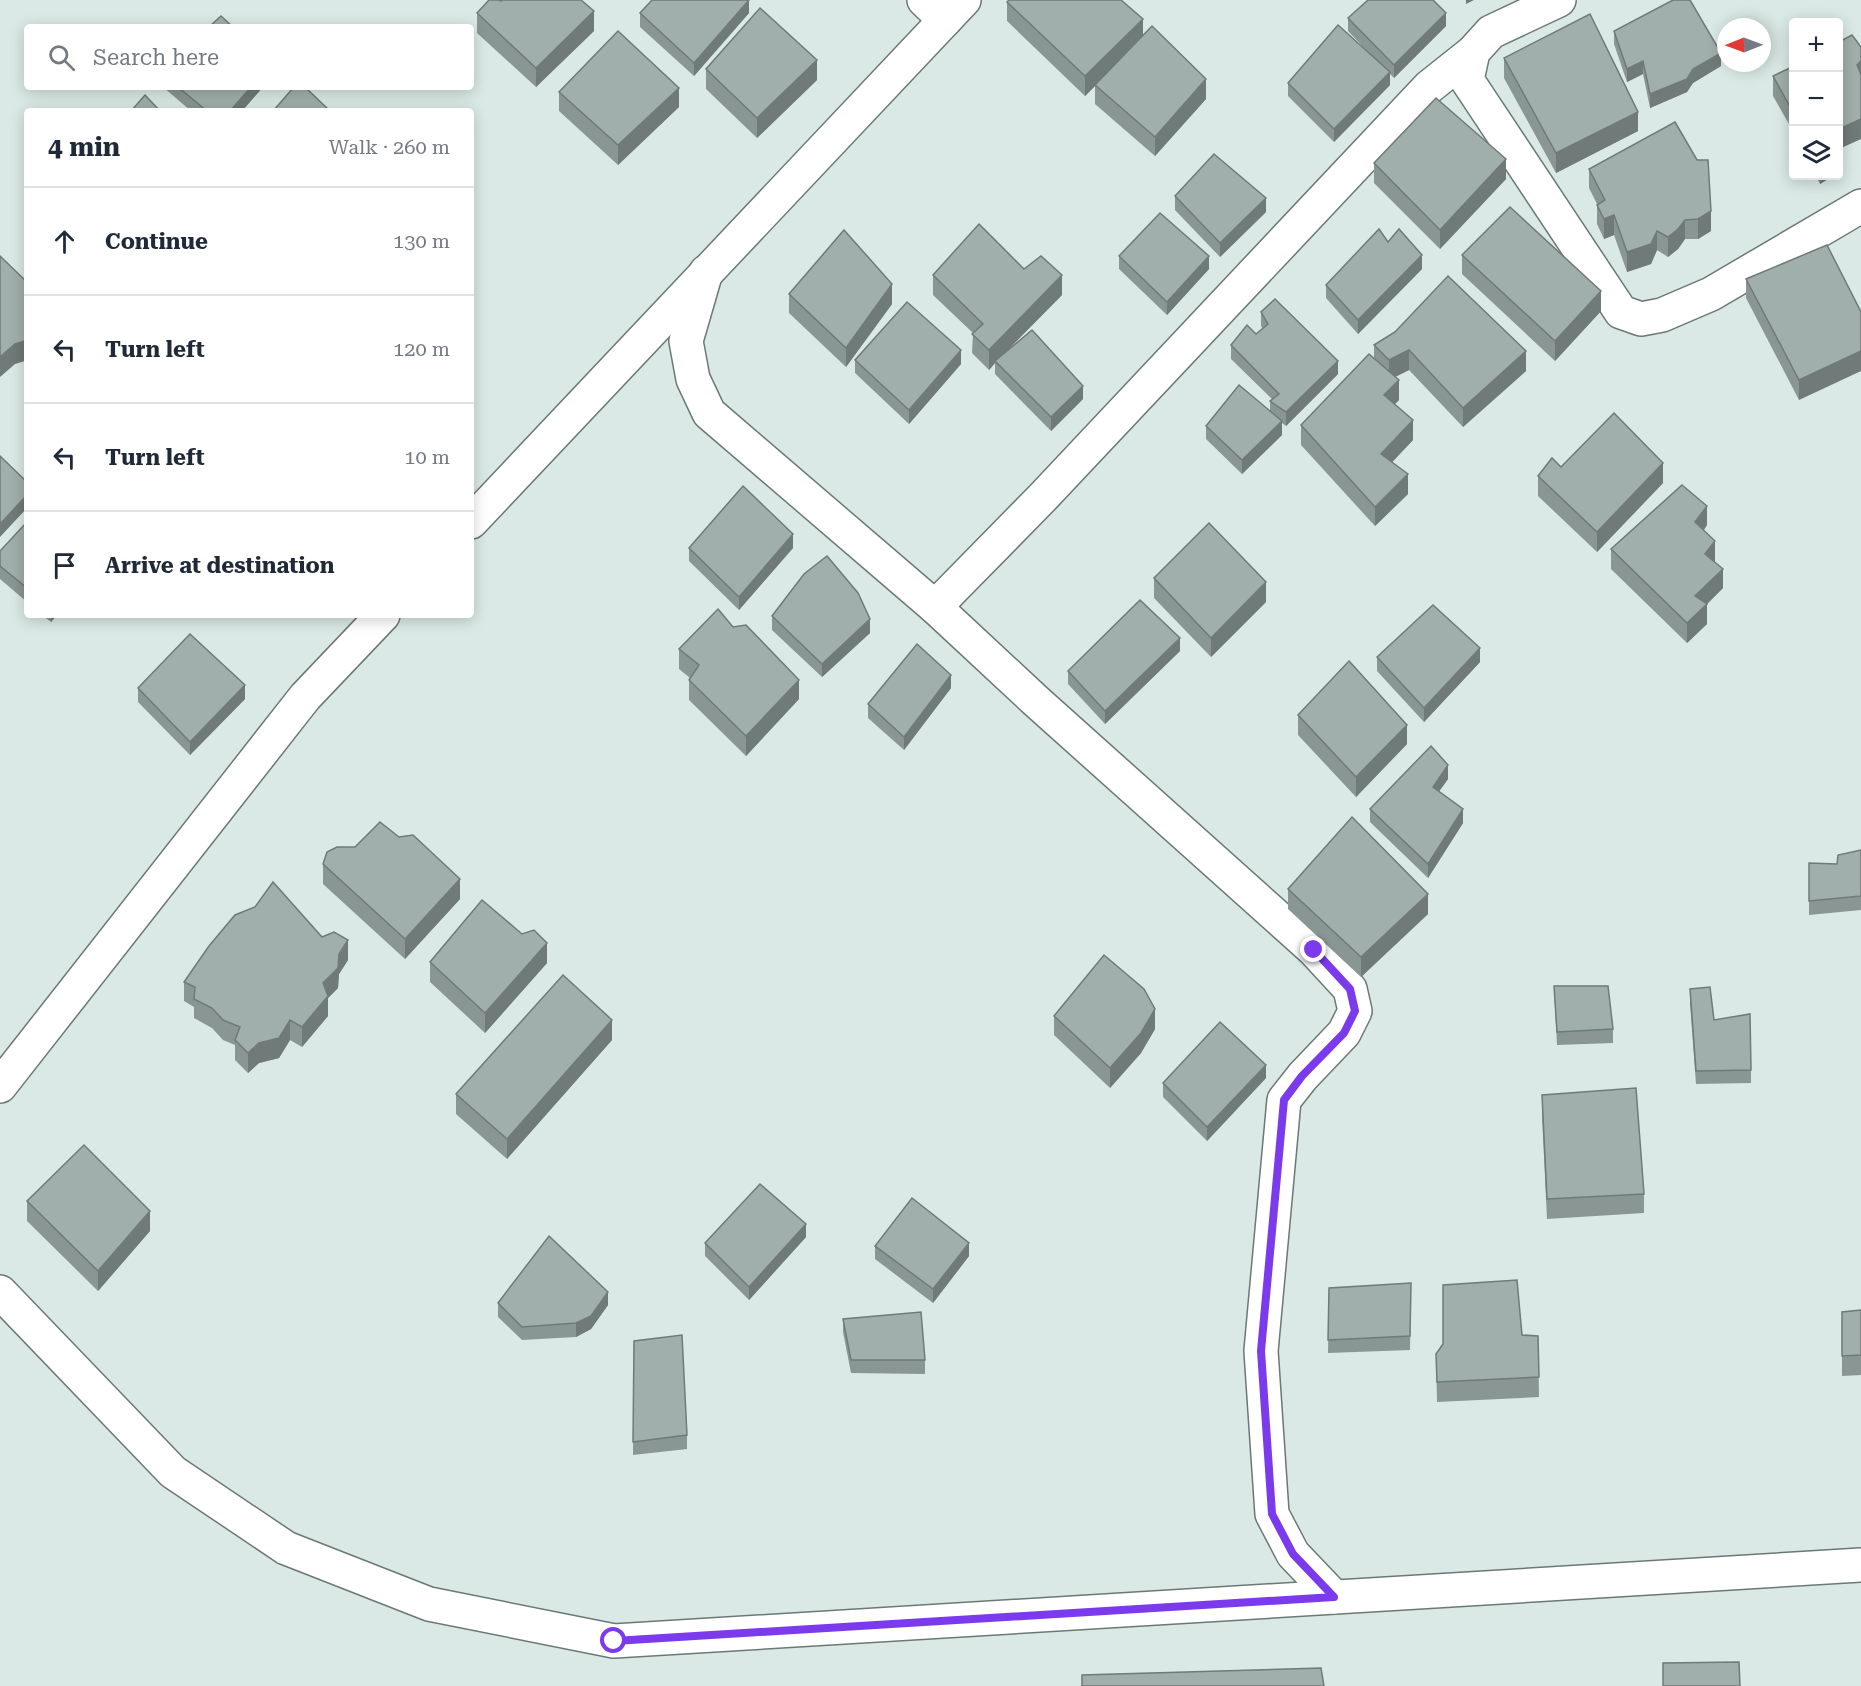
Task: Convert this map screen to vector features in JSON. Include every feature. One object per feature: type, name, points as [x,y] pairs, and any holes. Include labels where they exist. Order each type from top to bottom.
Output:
[{"type":"street","points":[[935,607],[1042,498],[1429,87],[1473,52],[1491,32],[1559,0]]},
{"type":"street","points":[[474,519],[706,272],[944,6]]},
{"type":"street","points":[[1473,52],[1467,80],[1621,312],[1641,319],[1662,315],[1711,294],[1861,206]]},
{"type":"street","points":[[706,272],[686,341],[693,380],[709,413],[935,607],[1036,701],[1314,950],[1350,989],[1355,1011],[1344,1033],[1302,1076],[1284,1100],[1261,1351],[1272,1514],[1293,1554],[1334,1597]]},
{"type":"street","points":[[0,1086],[305,697],[380,618]]},
{"type":"street","points":[[0,1292],[173,1472],[286,1548],[429,1604],[614,1641],[1861,1565]]},
{"type":"building","points":[[489,0],[581,0],[594,11],[536,68],[477,13]]},
{"type":"building","points":[[652,0],[749,0],[694,63],[640,13]]},
{"type":"building","points":[[1009,0],[1121,0],[1143,19],[1085,76],[1007,2]]},
{"type":"building","points":[[1368,0],[1433,0],[1446,13],[1394,65],[1348,18]]},
{"type":"building","points":[[1673,0],[1690,0],[1717,46],[1717,55],[1693,69],[1687,79],[1650,94],[1643,61],[1627,69],[1614,31]]},
{"type":"building","points":[[760,8],[817,60],[757,118],[706,69]]},
{"type":"building","points":[[1590,14],[1638,112],[1556,153],[1504,58]]},
{"type":"building","points":[[221,16],[230,24],[212,24]]},
{"type":"building","points":[[1338,25],[1390,72],[1334,129],[1288,83]]},
{"type":"building","points":[[1152,26],[1206,79],[1155,137],[1095,85]]},
{"type":"building","points":[[618,31],[679,88],[618,145],[559,92]]},
{"type":"building","points":[[1852,35],[1861,47],[1861,61],[1857,65],[1861,75],[1861,119],[1843,127],[1843,72],[1843,40]]},
{"type":"building","points":[[1789,68],[1789,105],[1773,76]]},
{"type":"building","points":[[182,90],[248,90],[233,108],[203,108]]},
{"type":"building","points":[[291,90],[308,90],[327,108],[276,108]]},
{"type":"building","points":[[145,95],[157,108],[134,108]]},
{"type":"building","points":[[1436,98],[1506,159],[1440,230],[1374,163]]},
{"type":"building","points":[[1675,122],[1697,160],[1708,160],[1711,211],[1698,219],[1685,220],[1668,237],[1657,231],[1651,244],[1627,252],[1614,215],[1604,219],[1597,205],[1605,200],[1589,169]]},
{"type":"building","points":[[1214,154],[1266,198],[1220,243],[1175,196]]},
{"type":"building","points":[[1510,207],[1601,291],[1555,341],[1462,255]]},
{"type":"building","points":[[1160,213],[1209,256],[1167,302],[1119,256]]},
{"type":"building","points":[[979,224],[1024,269],[1041,256],[1062,275],[989,350],[972,334],[983,324],[933,275]]},
{"type":"building","points":[[1379,229],[1388,242],[1399,229],[1422,255],[1358,320],[1326,285]]},
{"type":"building","points":[[844,230],[892,284],[846,348],[789,294]]},
{"type":"building","points":[[1827,245],[1861,312],[1861,351],[1799,380],[1746,279]]},
{"type":"building","points":[[0,256],[24,279],[24,341],[15,344],[0,357]]},
{"type":"building","points":[[1448,276],[1526,351],[1463,408],[1409,350],[1389,360],[1374,345],[1395,332]]},
{"type":"building","points":[[1275,299],[1338,361],[1286,412],[1270,401],[1279,394],[1231,345],[1247,325],[1256,334],[1268,324],[1261,312]]},
{"type":"building","points":[[907,302],[961,350],[909,410],[855,360]]},
{"type":"building","points":[[1032,330],[1083,386],[1051,417],[995,361]]},
{"type":"building","points":[[1369,354],[1399,380],[1384,395],[1413,420],[1381,454],[1408,474],[1375,507],[1301,425]]},
{"type":"building","points":[[1239,385],[1282,421],[1242,460],[1206,426]]},
{"type":"building","points":[[1614,413],[1663,463],[1597,532],[1538,476],[1552,458],[1561,467]]},
{"type":"building","points":[[0,456],[24,479],[24,498],[0,524]]},
{"type":"building","points":[[1682,485],[1707,506],[1695,522],[1715,541],[1705,554],[1723,569],[1695,596],[1707,604],[1687,623],[1611,549]]},
{"type":"building","points":[[743,486],[793,534],[739,597],[689,548]]},
{"type":"building","points":[[1209,523],[1266,582],[1211,638],[1154,578]]},
{"type":"building","points":[[24,525],[24,586],[0,566],[0,551]]},
{"type":"building","points":[[827,556],[858,593],[870,619],[822,664],[772,616],[804,574]]},
{"type":"building","points":[[1140,600],[1180,638],[1105,711],[1068,671]]},
{"type":"building","points":[[1433,605],[1480,648],[1424,708],[1377,657]]},
{"type":"building","points":[[718,609],[733,627],[746,625],[799,680],[746,736],[689,680],[699,665],[679,649]]},
{"type":"building","points":[[190,634],[245,685],[190,742],[138,688]]},
{"type":"building","points":[[917,644],[951,675],[904,737],[868,704]]},
{"type":"building","points":[[1349,661],[1407,725],[1356,777],[1298,715]]},
{"type":"building","points":[[1431,746],[1448,765],[1433,787],[1463,809],[1428,864],[1370,809]]},
{"type":"building","points":[[1352,817],[1428,894],[1361,957],[1288,889]]},
{"type":"building","points":[[380,822],[399,837],[413,835],[460,879],[405,939],[323,864],[327,852],[337,847],[355,847]]},
{"type":"building","points":[[1861,850],[1861,896],[1809,901],[1809,863],[1837,864],[1838,855]]},
{"type":"building","points":[[273,882],[322,937],[334,932],[348,940],[339,954],[338,968],[323,983],[328,996],[302,1027],[290,1020],[279,1038],[259,1043],[248,1053],[235,1040],[240,1027],[223,1020],[212,1008],[194,999],[195,987],[184,982],[209,946],[235,915],[255,907]]},
{"type":"building","points":[[482,900],[522,934],[534,930],[547,943],[485,1013],[430,962]]},
{"type":"building","points":[[1104,955],[1144,989],[1155,1009],[1141,1033],[1110,1068],[1054,1016]]},
{"type":"building","points":[[563,975],[612,1020],[507,1139],[456,1094]]},
{"type":"building","points":[[1554,986],[1608,986],[1613,1029],[1557,1032]]},
{"type":"building","points":[[1710,987],[1714,1020],[1750,1014],[1751,1070],[1696,1071],[1690,989]]},
{"type":"building","points":[[1220,1022],[1266,1065],[1207,1127],[1163,1083]]},
{"type":"building","points":[[1636,1088],[1644,1194],[1547,1199],[1542,1095]]},
{"type":"building","points":[[84,1145],[150,1211],[98,1271],[27,1201]]},
{"type":"building","points":[[760,1184],[806,1224],[749,1287],[705,1243]]},
{"type":"building","points":[[912,1198],[969,1243],[933,1289],[875,1246]]},
{"type":"building","points":[[549,1236],[608,1292],[591,1316],[576,1323],[522,1327],[498,1303]]},
{"type":"building","points":[[1517,1280],[1522,1335],[1538,1336],[1539,1377],[1437,1382],[1436,1354],[1443,1344],[1443,1285]]},
{"type":"building","points":[[1411,1283],[1410,1336],[1328,1340],[1329,1288]]},
{"type":"building","points":[[1861,1310],[1861,1355],[1842,1356],[1842,1312]]},
{"type":"building","points":[[921,1312],[925,1360],[851,1360],[843,1319]]},
{"type":"building","points":[[682,1335],[687,1435],[633,1442],[634,1341]]},
{"type":"building","points":[[1739,1662],[1740,1686],[1663,1686],[1663,1663]]},
{"type":"building","points":[[1321,1668],[1324,1686],[1082,1686],[1082,1675]]},
{"type":"route","points":[[614,1641],[1334,1597],[1293,1554],[1272,1514],[1261,1351],[1284,1100],[1302,1076],[1344,1033],[1355,1011],[1350,989],[1314,950]]}]
